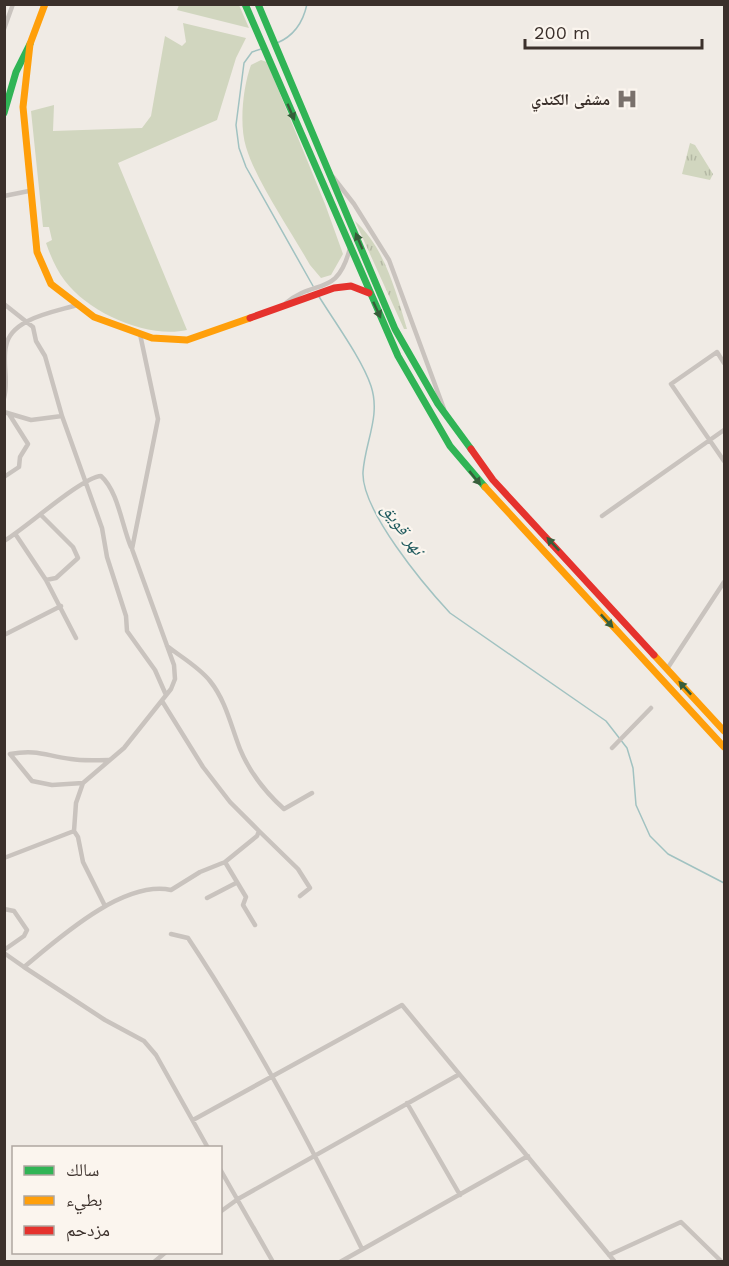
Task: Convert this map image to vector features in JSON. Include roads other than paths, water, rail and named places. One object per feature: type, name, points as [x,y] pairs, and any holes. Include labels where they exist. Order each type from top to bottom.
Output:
[{"type":"main road","points":[[5,110],[16,72],[30,44],[45,4]]},
{"type":"main road","points":[[245,4],[398,356],[450,446],[516,524],[724,747]]},
{"type":"main road","points":[[258,4],[395,329],[447,417],[493,480],[724,731]]},
{"type":"main road","points":[[30,44],[23,107],[29,191],[37,252],[51,284],[77,305],[113,326],[140,334],[187,340],[282,307],[294,300],[332,286],[351,286],[369,293]]},
{"type":"street","points":[[4,29],[13,4]]},
{"type":"street","points":[[330,173],[354,204],[389,260],[447,417]]},
{"type":"street","points":[[8,196],[29,191]]},
{"type":"street","points":[[332,286],[340,275],[350,248]]},
{"type":"street","points":[[4,304],[33,327],[36,341],[45,356],[62,416],[102,528],[107,557],[126,616],[127,631],[155,670],[166,695]]},
{"type":"street","points":[[4,340],[26,321],[77,305]]},
{"type":"street","points":[[4,398],[6,345],[12,334]]},
{"type":"street","points":[[132,549],[158,419],[140,334]]},
{"type":"street","points":[[724,363],[717,352],[671,384],[724,460]]},
{"type":"street","points":[[6,413],[30,420],[62,416]]},
{"type":"street","points":[[4,477],[19,467],[20,457],[28,444],[6,413]]},
{"type":"street","points":[[602,516],[724,430]]},
{"type":"street","points":[[717,449],[724,446]]},
{"type":"street","points":[[4,541],[42,516],[86,480],[100,476],[107,481],[174,665],[175,679],[166,695],[123,748],[83,783],[76,803],[74,831],[78,837],[83,862],[105,906]]},
{"type":"street","points":[[42,516],[73,547],[78,558],[56,578],[46,579]]},
{"type":"street","points":[[16,535],[46,579],[76,638]]},
{"type":"street","points":[[667,669],[724,582]]},
{"type":"street","points":[[4,635],[61,606]]},
{"type":"street","points":[[167,646],[210,682],[229,714],[240,750],[253,776],[274,800],[284,809],[312,793]]},
{"type":"street","points":[[162,700],[203,767],[230,802],[298,869],[310,888],[300,896]]},
{"type":"street","points":[[614,747],[651,708]]},
{"type":"street","points":[[83,783],[52,785],[32,781],[10,754],[23,751],[51,753],[68,759],[109,760]]},
{"type":"street","points":[[4,858],[74,831]]},
{"type":"street","points":[[24,967],[105,906],[158,887],[171,890],[200,872],[225,862],[257,836],[259,831]]},
{"type":"street","points":[[225,862],[246,897],[243,905],[255,925]]},
{"type":"street","points":[[207,898],[236,883]]},
{"type":"street","points":[[4,909],[14,911],[27,930],[24,936],[4,951],[12,961],[105,1020],[144,1041],[156,1054],[207,1146]]},
{"type":"street","points":[[171,934],[188,938],[242,1020],[315,1156],[362,1250]]},
{"type":"street","points":[[193,1120],[402,1005],[615,1262]]},
{"type":"street","points":[[222,1210],[237,1199],[458,1075]]},
{"type":"street","points":[[407,1103],[460,1195]]},
{"type":"street","points":[[340,1262],[528,1156]]},
{"type":"street","points":[[222,1173],[273,1262]]},
{"type":"street","points":[[609,1255],[681,1222],[722,1262]]},
{"type":"waterway","name":"نهر قويق","points":[[277,43],[297,28],[307,4]]},
{"type":"waterway","name":"نهر قويق","points":[[261,49],[252,52],[244,63],[236,125],[239,148],[246,167],[313,286]]},
{"type":"waterway","name":"نهر قويق","points":[[318,295],[354,352],[371,386],[374,408],[364,461],[365,488],[372,506],[396,546],[450,613],[606,721],[627,748],[633,768],[636,805],[650,836],[668,854],[724,883]]},
{"type":"place","name":"مشفى الكندي","points":[[627,99]]}]
